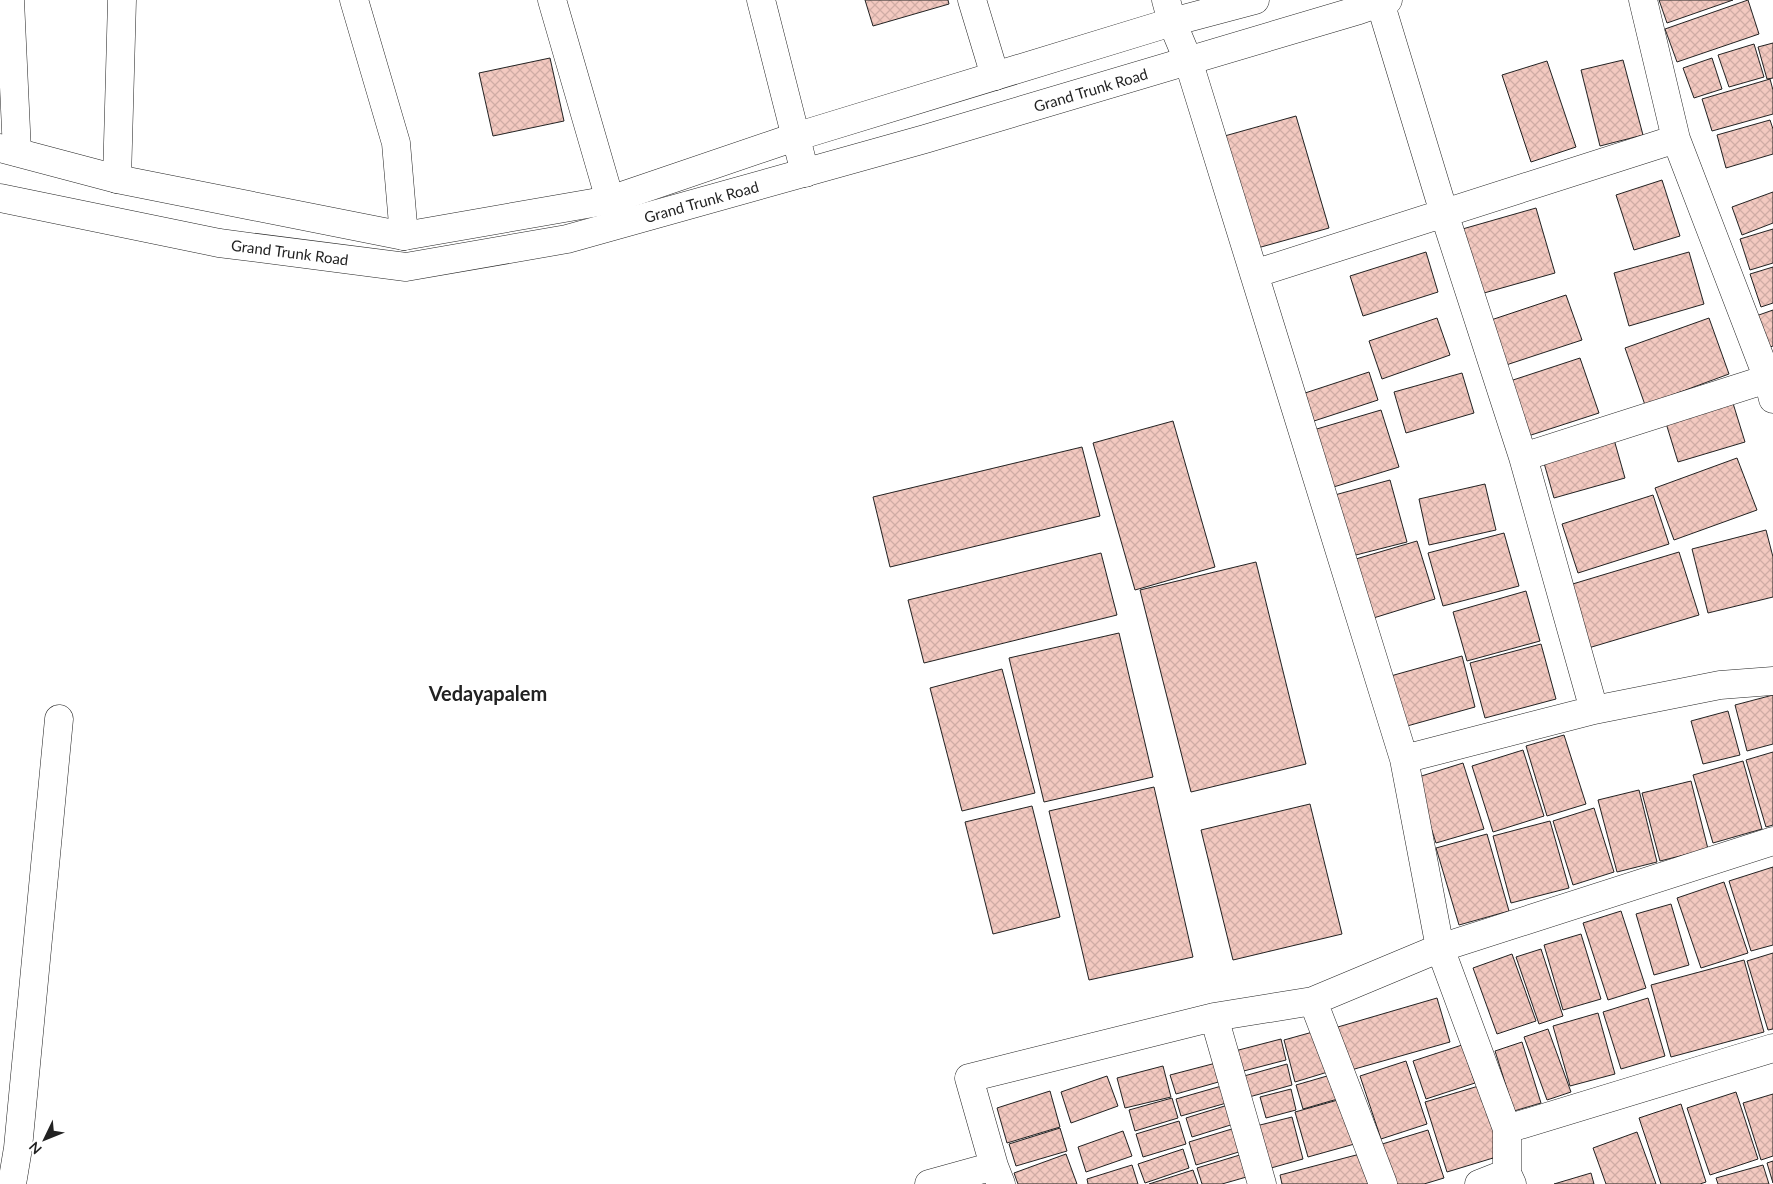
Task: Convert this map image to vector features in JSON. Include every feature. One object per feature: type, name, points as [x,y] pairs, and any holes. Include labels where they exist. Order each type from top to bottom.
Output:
[{"type":"street","points":[[10,0],[9,150],[117,179],[404,236],[610,200],[795,137],[995,76],[1169,11],[1254,0]]},
{"type":"street","points":[[117,179],[122,0]]},
{"type":"street","points":[[354,0],[396,143],[404,236]]},
{"type":"street","points":[[552,0],[610,200]]},
{"type":"street","points":[[761,0],[805,173]]},
{"type":"street","points":[[972,0],[995,76]]},
{"type":"street","points":[[1523,457],[1771,385],[1676,139],[1643,0]]},
{"type":"street","points":[[1384,1],[1444,213],[1523,457],[1594,710]]},
{"type":"street","name":"Grand Trunk Road","points":[[0,198],[219,243],[406,267],[567,239],[925,139],[1384,1]]},
{"type":"street","points":[[1169,11],[1188,60],[1404,758],[1440,948],[1507,1129],[1509,1179],[1479,1184]]},
{"type":"street","points":[[1254,274],[1676,139]]},
{"type":"street","points":[[1404,758],[1594,710],[1720,685],[1773,681]]},
{"type":"street","points":[[12,1184],[18,1148],[59,719]]},
{"type":"street","points":[[929,1184],[997,1175],[969,1078],[1214,1018],[1313,1001],[1440,948],[1773,841]]},
{"type":"street","points":[[1313,1001],[1383,1184]]},
{"type":"street","points":[[1214,1018],[1262,1184]]},
{"type":"street","points":[[1507,1129],[1773,1048]]},
{"type":"building","points":[[865,0],[948,0],[949,4],[873,26]]},
{"type":"building","points":[[1659,0],[1733,0],[1667,23]]},
{"type":"building","points":[[1748,0],[1759,34],[1677,62],[1665,29]]},
{"type":"building","points":[[1773,43],[1773,78],[1767,79],[1758,47]]},
{"type":"building","points":[[1754,44],[1764,77],[1729,87],[1718,55]]},
{"type":"building","points":[[550,58],[564,121],[493,136],[479,73]]},
{"type":"building","points":[[1712,58],[1722,89],[1694,98],[1683,68]]},
{"type":"building","points":[[1623,60],[1643,135],[1600,146],[1581,70]]},
{"type":"building","points":[[1547,61],[1576,147],[1531,162],[1502,75]]},
{"type":"building","points":[[1770,79],[1773,90],[1773,114],[1712,131],[1702,99]]},
{"type":"building","points":[[1296,116],[1329,228],[1254,249],[1221,137]]},
{"type":"building","points":[[1770,120],[1773,129],[1773,154],[1726,168],[1717,135]]},
{"type":"building","points":[[1662,180],[1680,236],[1634,250],[1616,195]]},
{"type":"building","points":[[1773,192],[1773,223],[1742,235],[1732,207]]},
{"type":"building","points":[[1536,208],[1555,273],[1477,295],[1459,230]]},
{"type":"building","points":[[1773,229],[1773,263],[1750,270],[1740,239]]},
{"type":"building","points":[[1426,252],[1438,292],[1363,316],[1350,276]]},
{"type":"building","points":[[1689,252],[1704,304],[1629,326],[1614,273]]},
{"type":"building","points":[[1773,267],[1773,303],[1761,307],[1750,274]]},
{"type":"building","points":[[1566,295],[1582,340],[1500,367],[1485,322]]},
{"type":"building","points":[[1773,310],[1773,346],[1767,348],[1756,316]]},
{"type":"building","points":[[1437,318],[1450,355],[1382,379],[1369,341]]},
{"type":"building","points":[[1709,318],[1729,374],[1645,405],[1625,348]]},
{"type":"building","points":[[1580,358],[1599,413],[1525,437],[1507,382]]},
{"type":"building","points":[[1369,372],[1378,400],[1308,423],[1299,395]]},
{"type":"building","points":[[1462,373],[1474,413],[1406,433],[1394,392]]},
{"type":"building","points":[[1732,400],[1745,442],[1678,462],[1665,420]]},
{"type":"building","points":[[1381,410],[1399,467],[1327,489],[1310,431]]},
{"type":"building","points":[[1173,421],[1215,567],[1135,590],[1093,443]]},
{"type":"building","points":[[1613,436],[1625,478],[1554,498],[1542,456]]},
{"type":"building","points":[[1082,447],[1100,516],[890,567],[873,497]]},
{"type":"building","points":[[1737,458],[1757,510],[1674,540],[1655,488]]},
{"type":"building","points":[[1390,480],[1407,542],[1348,557],[1331,496]]},
{"type":"building","points":[[1485,484],[1496,530],[1429,545],[1419,499]]},
{"type":"building","points":[[1653,495],[1669,544],[1578,573],[1562,524]]},
{"type":"building","points":[[1766,530],[1773,557],[1773,597],[1708,613],[1692,549]]},
{"type":"building","points":[[1504,533],[1519,586],[1443,606],[1428,553]]},
{"type":"building","points":[[1417,541],[1435,599],[1367,620],[1349,561]]},
{"type":"building","points":[[1679,552],[1699,615],[1585,649],[1566,586]]},
{"type":"building","points":[[1101,553],[1117,615],[924,663],[908,600]]},
{"type":"building","points":[[1256,562],[1306,764],[1191,792],[1140,590]]},
{"type":"building","points":[[1526,591],[1540,641],[1467,661],[1453,612]]},
{"type":"building","points":[[1119,633],[1153,777],[1044,802],[1009,658]]},
{"type":"building","points":[[1541,644],[1556,699],[1485,718],[1470,663]]},
{"type":"building","points":[[1462,656],[1475,707],[1400,728],[1387,677]]},
{"type":"building","points":[[1002,669],[1035,793],[962,811],[930,688]]},
{"type":"building","points":[[1773,695],[1773,744],[1747,751],[1735,705]]},
{"type":"building","points":[[1728,711],[1740,755],[1703,764],[1691,721]]},
{"type":"building","points":[[1564,735],[1586,804],[1547,816],[1526,746]]},
{"type":"building","points":[[1523,750],[1544,816],[1493,832],[1472,766]]},
{"type":"building","points":[[1773,752],[1773,825],[1766,827],[1746,760]]},
{"type":"building","points":[[1743,761],[1762,829],[1713,843],[1693,775]]},
{"type":"building","points":[[1463,763],[1484,829],[1436,843],[1415,778]]},
{"type":"building","points":[[1691,781],[1708,849],[1660,861],[1642,793]]},
{"type":"building","points":[[1154,787],[1193,957],[1089,980],[1049,811]]},
{"type":"building","points":[[1639,790],[1657,862],[1617,872],[1598,800]]},
{"type":"building","points":[[1310,804],[1342,934],[1233,960],[1201,830]]},
{"type":"building","points":[[1032,806],[1060,917],[993,934],[965,822]]},
{"type":"building","points":[[1594,808],[1614,872],[1573,885],[1553,821]]},
{"type":"building","points":[[1550,821],[1569,888],[1511,903],[1493,836]]},
{"type":"building","points":[[1487,834],[1509,911],[1459,925],[1436,848]]},
{"type":"building","points":[[1773,867],[1773,945],[1751,951],[1729,881]]},
{"type":"building","points":[[1724,882],[1748,953],[1701,968],[1677,898]]},
{"type":"building","points":[[1671,904],[1689,965],[1654,975],[1636,914]]},
{"type":"building","points":[[1621,911],[1646,988],[1608,1000],[1583,923]]},
{"type":"building","points":[[1581,934],[1601,999],[1563,1010],[1544,945]]},
{"type":"building","points":[[1541,949],[1563,1016],[1539,1024],[1516,957]]},
{"type":"building","points":[[1773,953],[1773,1029],[1768,1030],[1747,961]]},
{"type":"building","points":[[1512,954],[1536,1021],[1497,1034],[1473,968]]},
{"type":"building","points":[[1744,960],[1764,1032],[1671,1057],[1651,985]]},
{"type":"building","points":[[1437,998],[1450,1042],[1344,1072],[1331,1029]]},
{"type":"building","points":[[1648,998],[1665,1056],[1621,1069],[1603,1012]]},
{"type":"building","points":[[1598,1013],[1615,1074],[1570,1086],[1553,1026]]},
{"type":"building","points":[[1548,1029],[1571,1092],[1547,1100],[1524,1037]]},
{"type":"building","points":[[1320,1030],[1331,1071],[1295,1082],[1284,1040]]},
{"type":"building","points":[[1281,1039],[1286,1060],[1236,1073],[1231,1052]]},
{"type":"building","points":[[1522,1042],[1541,1103],[1514,1111],[1495,1051]]},
{"type":"building","points":[[1462,1045],[1475,1083],[1426,1099],[1413,1061]]},
{"type":"building","points":[[1406,1061],[1427,1124],[1381,1139],[1360,1076]]},
{"type":"building","points":[[1216,1063],[1222,1081],[1176,1094],[1170,1075]]},
{"type":"building","points":[[1287,1064],[1292,1085],[1242,1099],[1237,1078]]},
{"type":"building","points":[[1163,1066],[1171,1097],[1125,1108],[1117,1078]]},
{"type":"building","points":[[1334,1074],[1341,1098],[1303,1109],[1296,1085]]},
{"type":"building","points":[[1107,1076],[1118,1106],[1071,1123],[1061,1092]]},
{"type":"building","points":[[1225,1085],[1230,1102],[1181,1116],[1176,1099]]},
{"type":"building","points":[[1482,1085],[1503,1155],[1447,1172],[1425,1102]]},
{"type":"building","points":[[1291,1089],[1296,1110],[1266,1118],[1260,1097]]},
{"type":"building","points":[[1050,1091],[1060,1127],[1007,1143],[997,1108]]},
{"type":"building","points":[[1736,1092],[1758,1159],[1710,1175],[1687,1108]]},
{"type":"building","points":[[1773,1094],[1773,1156],[1761,1160],[1743,1103]]},
{"type":"building","points":[[1172,1098],[1178,1118],[1135,1131],[1129,1110]]},
{"type":"building","points":[[1345,1098],[1358,1143],[1308,1157],[1295,1112]]},
{"type":"building","points":[[1231,1104],[1237,1123],[1192,1137],[1186,1118]]},
{"type":"building","points":[[1681,1104],[1706,1182],[1700,1184],[1661,1184],[1639,1118]]},
{"type":"building","points":[[1292,1117],[1303,1159],[1264,1170],[1252,1127]]},
{"type":"building","points":[[1179,1121],[1186,1144],[1143,1157],[1136,1134]]},
{"type":"building","points":[[1060,1128],[1067,1151],[1016,1166],[1009,1144]]},
{"type":"building","points":[[1235,1128],[1242,1151],[1196,1165],[1189,1142]]},
{"type":"building","points":[[1428,1130],[1444,1178],[1424,1184],[1391,1184],[1379,1145]]},
{"type":"building","points":[[1123,1131],[1132,1156],[1086,1172],[1078,1147]]},
{"type":"building","points":[[1637,1132],[1656,1184],[1606,1184],[1593,1148]]},
{"type":"building","points":[[1183,1149],[1189,1168],[1145,1183],[1138,1164]]},
{"type":"building","points":[[1066,1154],[1077,1184],[1018,1184],[1014,1173]]},
{"type":"building","points":[[1243,1154],[1250,1176],[1222,1184],[1202,1184],[1197,1168]]},
{"type":"building","points":[[1360,1154],[1368,1184],[1282,1184],[1280,1175]]},
{"type":"building","points":[[1773,1161],[1773,1183],[1767,1163]]},
{"type":"building","points":[[1132,1165],[1138,1184],[1088,1184],[1087,1179]]},
{"type":"building","points":[[1763,1165],[1769,1184],[1718,1184],[1716,1178]]},
{"type":"building","points":[[1193,1170],[1198,1184],[1149,1184]]},
{"type":"building","points":[[1591,1173],[1594,1184],[1554,1184]]},
{"type":"district","name":"Vedayapalem","points":[[488,693]]}]
